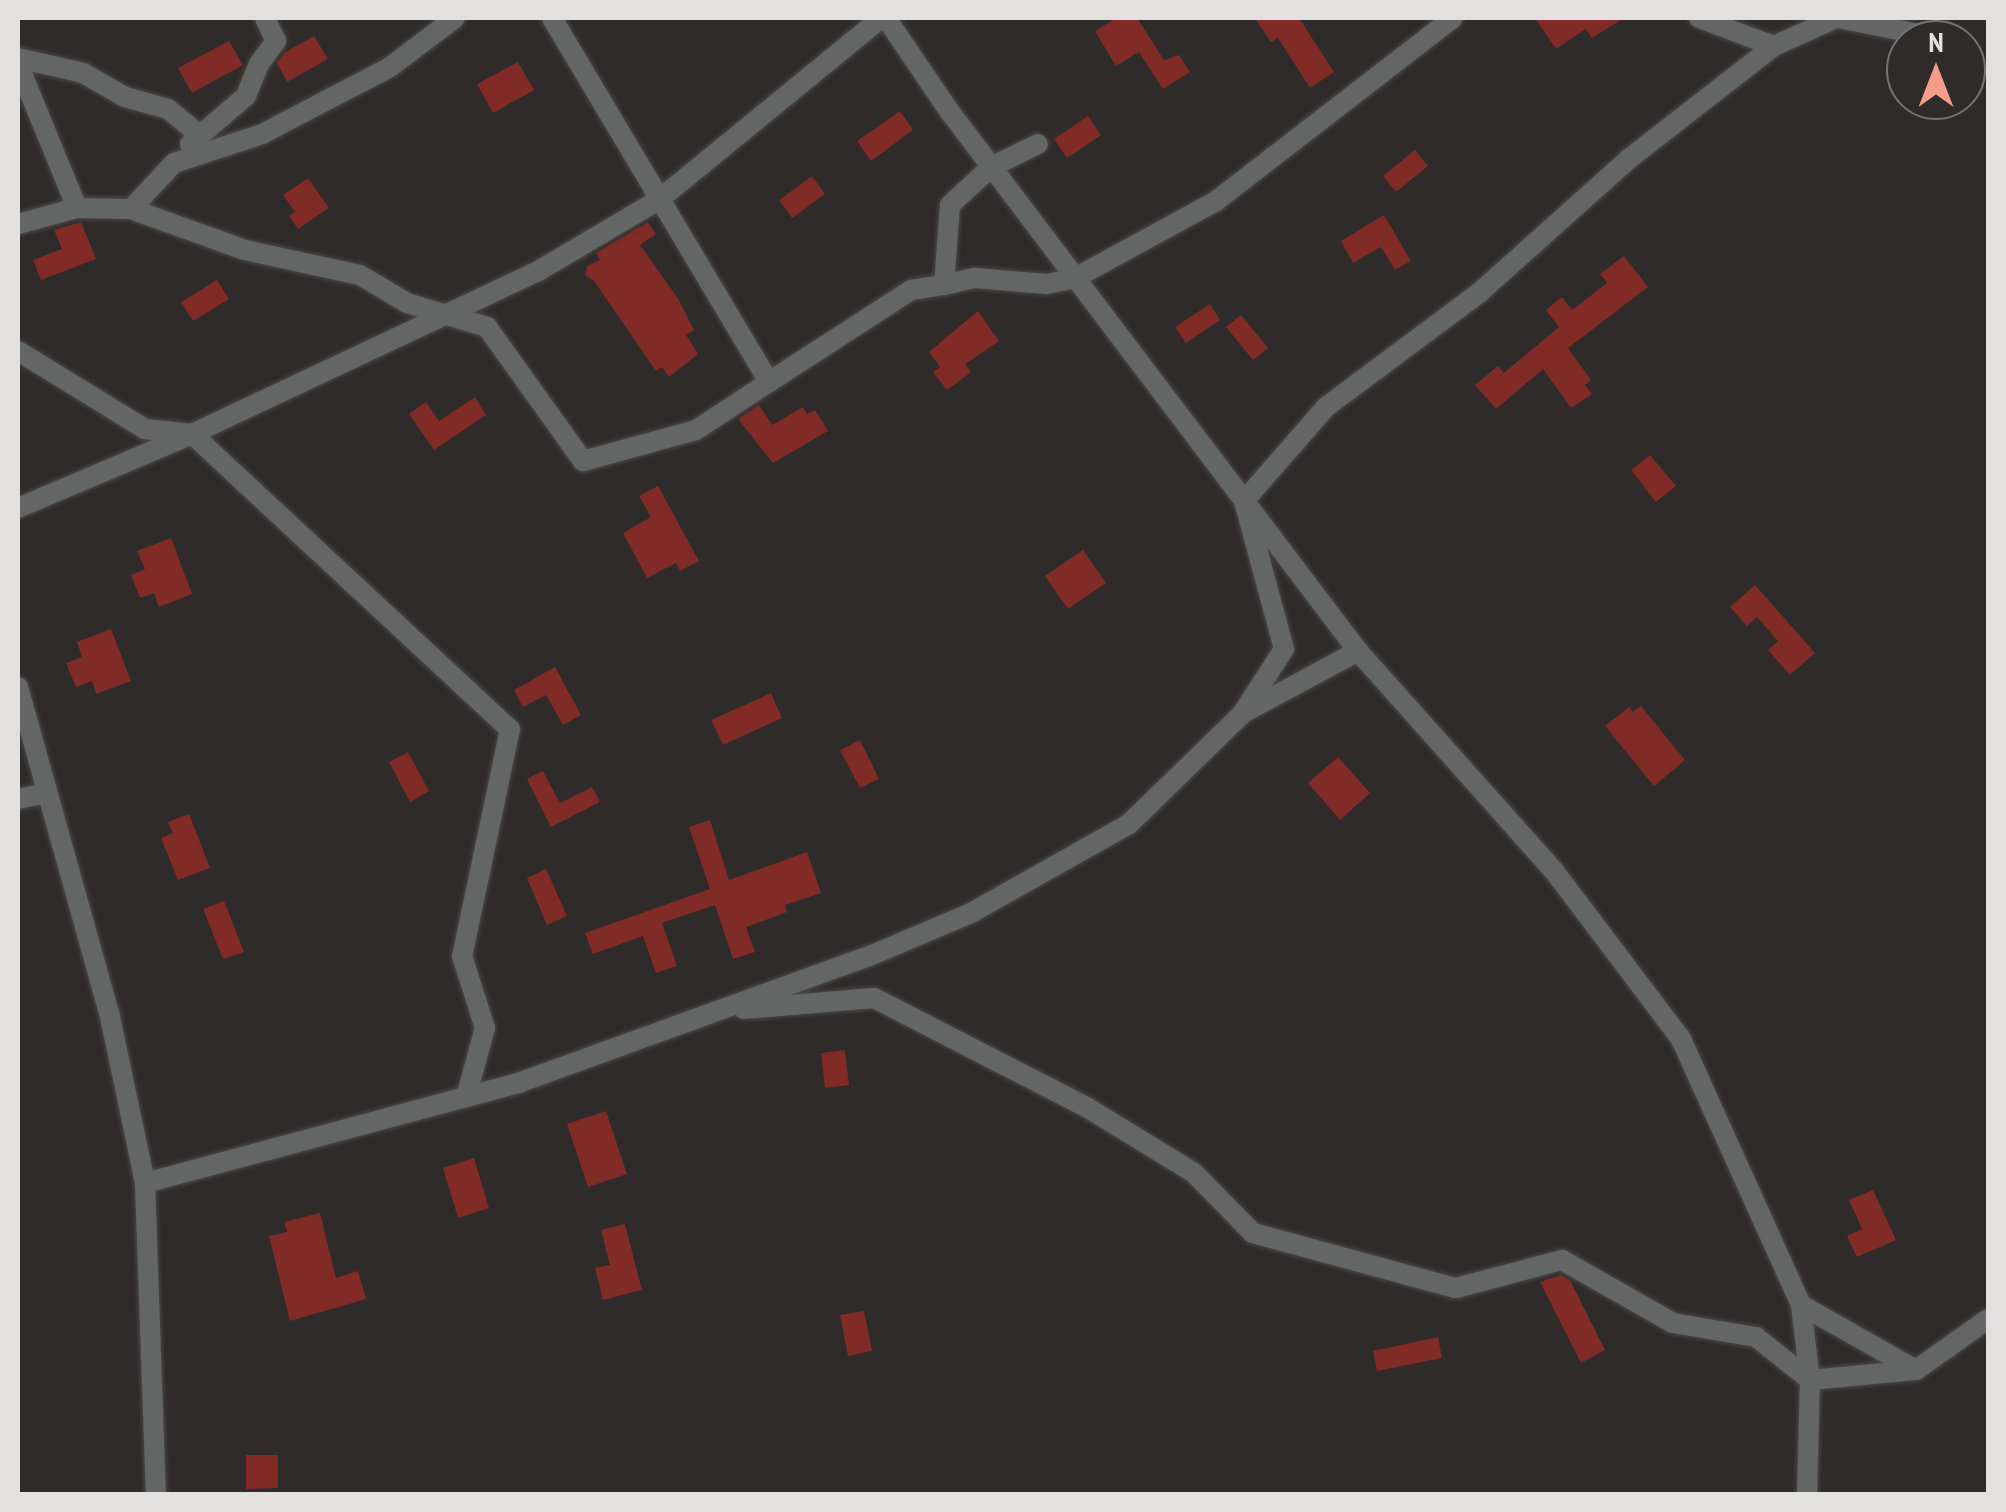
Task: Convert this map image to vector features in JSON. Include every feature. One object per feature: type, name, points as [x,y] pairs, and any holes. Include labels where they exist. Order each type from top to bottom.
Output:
[{"type":"street","points":[[131,209],[199,134],[246,96],[259,64],[276,40],[264,18]]},
{"type":"street","points":[[174,163],[262,134],[390,67],[455,18]]},
{"type":"street","points":[[552,18],[769,382]]},
{"type":"street","points":[[18,508],[192,434],[453,314],[660,200],[884,18],[991,167],[1358,650],[1554,870],[1680,1039],[1801,1305],[1810,1380],[1808,1494]]},
{"type":"street","points":[[18,224],[77,208],[131,209],[245,250],[360,275],[408,304],[487,327],[583,461],[696,430],[911,290],[975,278],[1046,284],[1075,278],[1216,202],[1453,18]]},
{"type":"street","points":[[1699,18],[1774,46]]},
{"type":"street","points":[[1244,500],[1326,407],[1479,293],[1630,158],[1774,46],[1838,18],[1886,28]]},
{"type":"street","points":[[18,61],[83,73],[125,97],[168,110],[199,134]]},
{"type":"street","points":[[18,61],[77,208]]},
{"type":"street","points":[[944,284],[950,205],[991,167],[1038,144]]},
{"type":"street","points":[[18,352],[145,429],[192,434],[510,729],[462,956],[485,1028],[466,1097]]},
{"type":"street","points":[[145,1183],[521,1082],[872,955],[971,913],[1130,824],[1243,713],[1284,649],[1244,500]]},
{"type":"street","points":[[1243,713],[1358,650]]},
{"type":"street","points":[[18,687],[110,1012],[145,1183],[156,1494]]},
{"type":"street","points":[[18,800],[46,793]]},
{"type":"street","points":[[716,1011],[874,998],[1088,1108],[1194,1173],[1253,1233],[1456,1288],[1562,1260],[1672,1323],[1756,1336],[1810,1380],[1916,1370],[1988,1319]]},
{"type":"street","points":[[1801,1305],[1916,1370]]},
{"type":"building","points":[[1116,18],[1137,18],[1164,60],[1179,55],[1190,72],[1163,89],[1139,52],[1116,66],[1095,31]]},
{"type":"building","points":[[1255,18],[1299,18],[1334,72],[1310,88],[1278,38],[1271,42]]},
{"type":"building","points":[[1535,18],[1624,18],[1592,38],[1586,29],[1556,49]]},
{"type":"building","points":[[314,36],[328,59],[287,82],[277,63],[284,53]]},
{"type":"building","points":[[229,41],[243,65],[192,93],[178,68]]},
{"type":"building","points":[[518,62],[534,90],[493,113],[477,84]]},
{"type":"building","points":[[900,111],[913,130],[871,161],[857,141]]},
{"type":"building","points":[[1088,116],[1101,135],[1067,158],[1054,139]]},
{"type":"building","points":[[1415,150],[1428,166],[1396,192],[1383,176]]},
{"type":"building","points":[[812,176],[825,194],[792,218],[779,200]]},
{"type":"building","points":[[308,178],[329,208],[298,229],[289,216],[295,212],[283,195]]},
{"type":"building","points":[[1384,215],[1411,261],[1395,270],[1381,247],[1353,263],[1341,241]]},
{"type":"building","points":[[81,222],[96,259],[41,280],[33,260],[62,249],[54,230]]},
{"type":"building","points":[[648,222],[656,234],[640,245],[679,300],[694,330],[686,335],[698,354],[669,377],[662,367],[656,371],[594,281],[585,275],[587,266],[600,260],[596,253]]},
{"type":"building","points":[[1624,256],[1648,287],[1568,348],[1591,380],[1585,385],[1592,394],[1571,408],[1543,369],[1496,409],[1475,385],[1498,366],[1504,373],[1559,327],[1546,310],[1562,297],[1572,310],[1607,283],[1600,274]]},
{"type":"building","points":[[217,280],[229,299],[193,321],[181,302]]},
{"type":"building","points":[[1210,304],[1220,320],[1186,343],[1175,327]]},
{"type":"building","points":[[978,311],[999,341],[965,364],[971,372],[947,390],[933,372],[940,367],[929,352]]},
{"type":"building","points":[[1241,315],[1268,348],[1253,360],[1226,327]]},
{"type":"building","points":[[475,397],[486,415],[434,450],[409,414],[426,402],[439,421]]},
{"type":"building","points":[[759,405],[772,425],[803,407],[807,414],[815,410],[828,431],[773,463],[738,419]]},
{"type":"building","points":[[1650,455],[1676,486],[1656,502],[1631,470]]},
{"type":"building","points":[[658,486],[699,561],[680,571],[676,563],[647,578],[623,533],[651,517],[639,496]]},
{"type":"building","points":[[171,538],[192,594],[159,607],[154,593],[140,598],[131,575],[145,569],[137,551]]},
{"type":"building","points":[[1083,550],[1106,583],[1068,609],[1045,576]]},
{"type":"building","points":[[1755,585],[1815,653],[1790,675],[1768,650],[1778,641],[1757,617],[1747,626],[1730,607]]},
{"type":"building","points":[[111,629],[131,681],[96,694],[92,681],[76,687],[66,663],[82,657],[77,642]]},
{"type":"building","points":[[555,667],[581,715],[563,725],[546,695],[523,707],[514,690]]},
{"type":"building","points":[[771,693],[782,718],[723,745],[711,720]]},
{"type":"building","points":[[1641,706],[1685,760],[1654,786],[1605,726],[1629,707],[1633,712]]},
{"type":"building","points":[[860,740],[879,779],[860,788],[840,750]]},
{"type":"building","points":[[408,752],[429,791],[410,802],[389,762]]},
{"type":"building","points":[[1338,757],[1370,793],[1340,820],[1308,783]]},
{"type":"building","points":[[543,771],[560,803],[592,787],[600,802],[551,827],[527,779]]},
{"type":"building","points":[[189,814],[210,868],[178,880],[161,838],[173,833],[168,822]]},
{"type":"building","points":[[710,820],[729,880],[807,852],[821,893],[785,905],[787,912],[746,927],[755,952],[733,959],[715,905],[662,923],[677,966],[656,973],[643,936],[593,954],[585,933],[710,889],[689,827]]},
{"type":"building","points":[[546,869],[567,916],[547,925],[527,878]]},
{"type":"building","points":[[224,901],[244,952],[223,959],[203,909]]},
{"type":"building","points":[[845,1050],[849,1085],[825,1088],[821,1053]]},
{"type":"building","points":[[606,1111],[627,1174],[588,1187],[567,1124]]},
{"type":"building","points":[[474,1158],[489,1208],[458,1218],[443,1168]]},
{"type":"building","points":[[1873,1190],[1896,1240],[1857,1257],[1847,1236],[1862,1229],[1849,1200]]},
{"type":"building","points":[[320,1213],[336,1278],[358,1271],[366,1299],[290,1321],[269,1236],[287,1232],[284,1222]]},
{"type":"building","points":[[625,1224],[642,1290],[603,1300],[595,1268],[610,1265],[601,1230]]},
{"type":"building","points":[[1560,1275],[1570,1280],[1605,1350],[1581,1363],[1540,1282]]},
{"type":"building","points":[[864,1311],[872,1351],[848,1356],[840,1315]]},
{"type":"building","points":[[1438,1337],[1442,1358],[1377,1371],[1373,1351]]},
{"type":"building","points":[[246,1455],[278,1455],[278,1488],[246,1489]]}]
